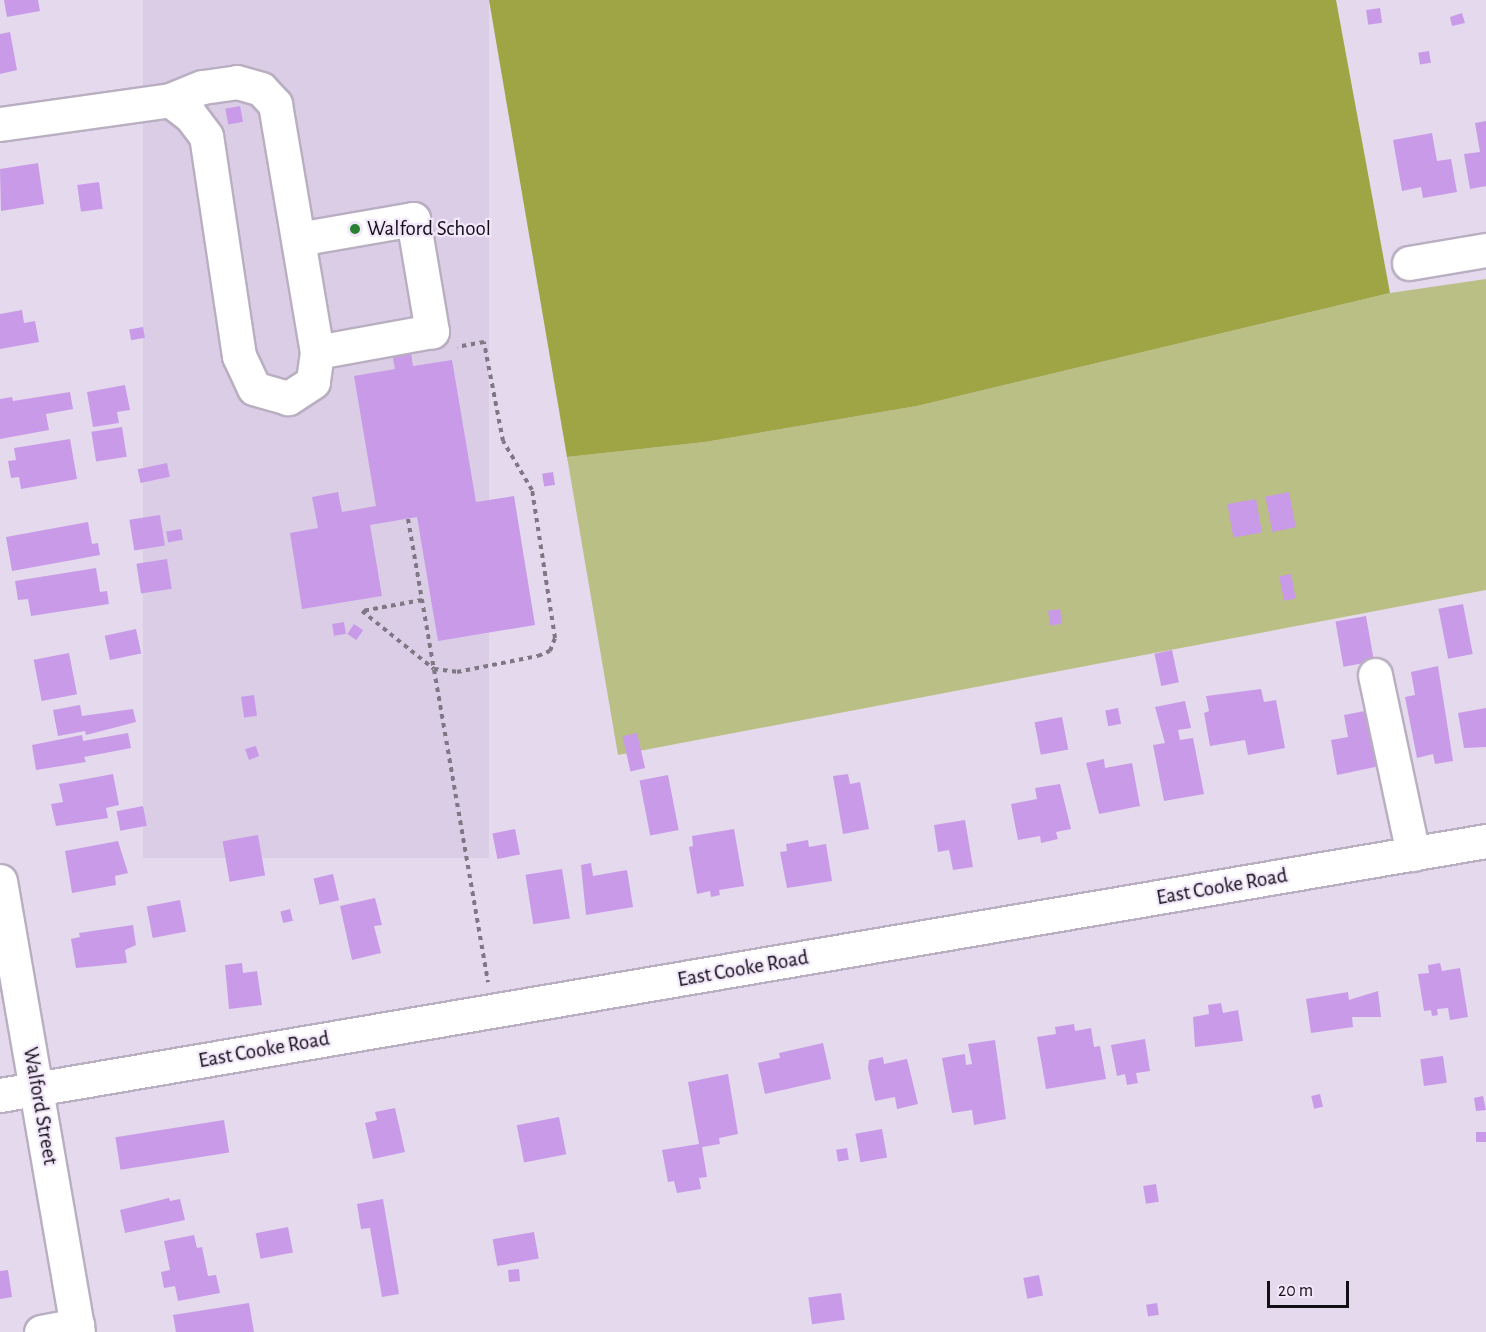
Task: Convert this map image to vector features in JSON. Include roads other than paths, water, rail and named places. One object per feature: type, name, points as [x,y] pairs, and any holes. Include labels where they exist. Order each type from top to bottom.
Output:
[{"type":"street","points":[[0,123],[170,100],[203,87],[237,82],[261,88],[275,104],[317,351],[313,382],[288,398],[255,388],[239,356],[206,136],[191,116],[170,100]]},
{"type":"street","points":[[298,239],[413,219],[432,332],[317,351]]},
{"type":"street","points":[[1409,263],[1486,250]]},
{"type":"street","points":[[1375,675],[1413,854]]},
{"type":"street","name":"East Cooke Road","points":[[0,1095],[1486,841]]},
{"type":"street","name":"Walford Street","points":[[0,880],[77,1329]]},
{"type":"street","points":[[41,1332],[77,1329]]},
{"type":"place","name":"Walford School","points":[[355,229]]}]
